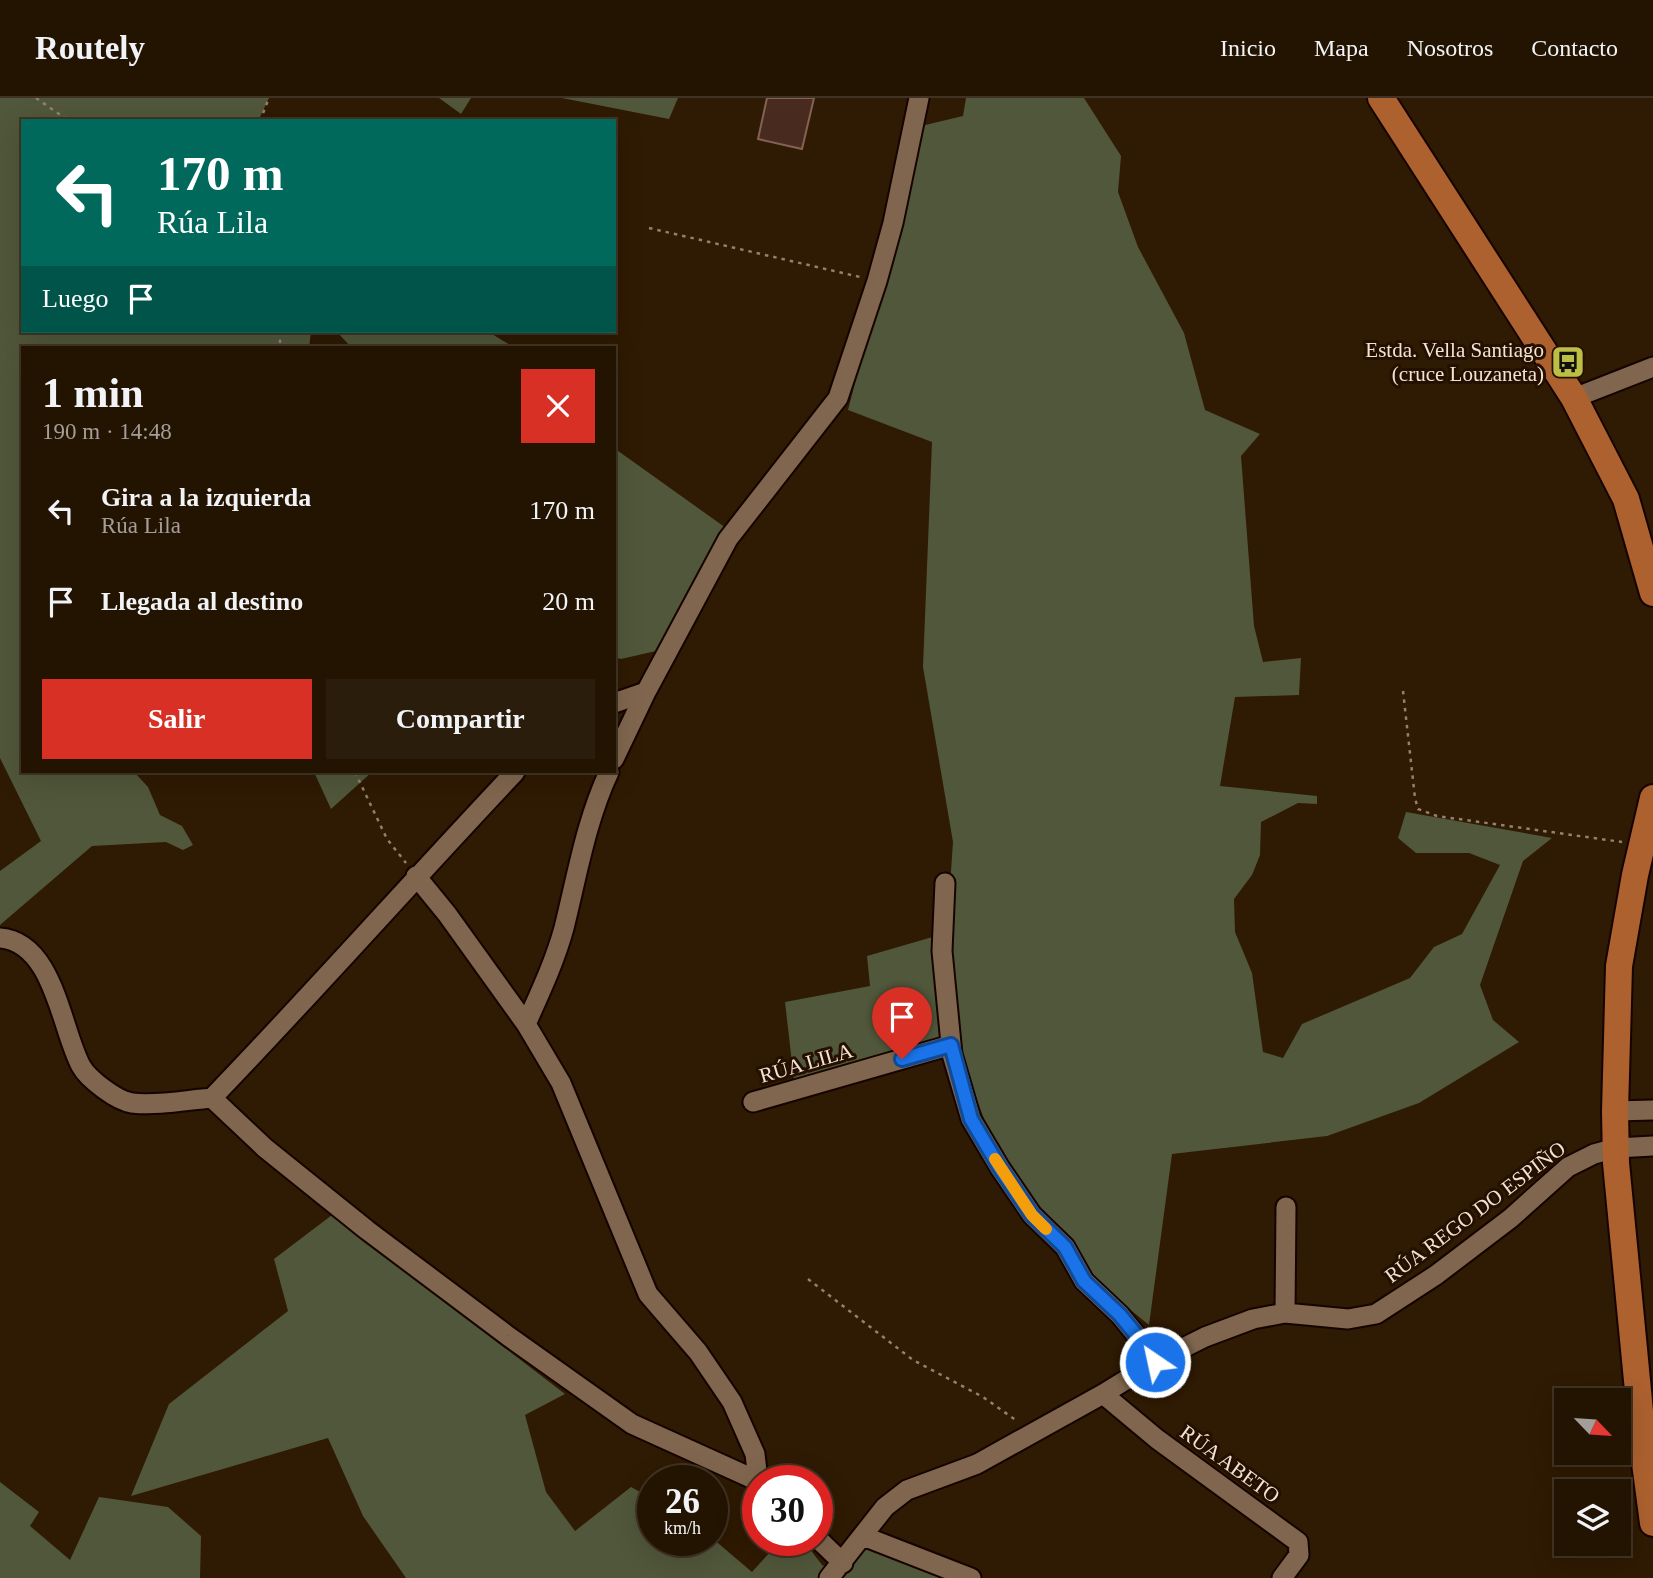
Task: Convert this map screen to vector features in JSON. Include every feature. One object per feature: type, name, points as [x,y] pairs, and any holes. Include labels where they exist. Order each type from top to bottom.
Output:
[{"type":"main road","points":[[1381,98],[1574,398],[1626,499],[1649,564],[1653,593]]},
{"type":"main road","points":[[1653,798],[1619,966],[1615,1111],[1616,1148],[1645,1463],[1653,1521]]},
{"type":"street","points":[[616,756],[646,692],[728,539],[838,398],[877,281],[893,223],[919,98]]},
{"type":"street","points":[[1574,398],[1653,367]]},
{"type":"street","points":[[616,702],[646,692]]},
{"type":"street","points":[[0,938],[10,939],[33,954],[59,1001],[82,1068],[104,1089],[130,1103],[212,1098],[514,773]]},
{"type":"street","points":[[526,1024],[542,990],[563,931],[582,848],[608,773]]},
{"type":"street","points":[[416,876],[447,914],[526,1024],[561,1083],[648,1294],[698,1352],[732,1402],[755,1454],[756,1465]]},
{"type":"street","points":[[945,883],[942,951],[951,1045],[971,1119],[1032,1215],[1065,1247],[1084,1281],[1120,1315],[1155,1362]]},
{"type":"street","name":"RÚA LILA","points":[[754,1101],[951,1045]]},
{"type":"street","points":[[212,1098],[265,1148],[367,1230],[508,1336],[632,1424],[742,1473]]},
{"type":"street","points":[[1615,1111],[1653,1110]]},
{"type":"street","name":"RÚA REGO DO ESPIÑO","points":[[829,1578],[885,1507],[906,1490],[977,1464],[1155,1362],[1205,1337],[1253,1319],[1285,1313],[1348,1319],[1376,1314],[1436,1275],[1511,1218],[1568,1167],[1594,1154],[1616,1148],[1653,1146]]},
{"type":"street","points":[[1285,1313],[1286,1207]]},
{"type":"street","name":"RÚA ABETO","points":[[1103,1394],[1157,1439],[1298,1542],[1299,1555],[1282,1578]]},
{"type":"street","points":[[863,1536],[971,1578]]},
{"type":"street","points":[[833,1553],[843,1563]]},
{"type":"path","points":[[36,98],[66,119]]},
{"type":"path","points":[[261,119],[269,98]]},
{"type":"path","points":[[649,228],[877,281]]},
{"type":"path","points":[[1404,691],[1418,809],[1437,816],[1642,845]]},
{"type":"path","points":[[355,773],[387,839],[416,876]]},
{"type":"path","points":[[808,1279],[913,1360],[983,1397],[1034,1433]]},
{"type":"green space","points":[[0,98],[269,98],[259,119],[21,119],[21,333],[311,333],[309,346],[21,346],[21,773],[135,773],[148,787],[160,815],[182,826],[193,845],[183,850],[166,842],[92,846],[0,925],[0,871],[41,841],[0,758]]},
{"type":"green space","points":[[439,98],[471,98],[461,114]]},
{"type":"green space","points":[[562,98],[678,98],[669,119]]},
{"type":"green space","points":[[966,98],[1084,98],[1121,156],[1118,192],[1138,247],[1184,333],[1205,410],[1260,434],[1241,456],[1254,626],[1263,662],[1301,658],[1299,695],[1235,697],[1220,786],[1317,796],[1317,804],[1298,803],[1261,822],[1260,855],[1252,875],[1234,899],[1235,932],[1252,973],[1263,1052],[1283,1058],[1302,1024],[1410,978],[1434,947],[1462,934],[1500,865],[1469,853],[1416,853],[1398,838],[1406,812],[1552,838],[1523,861],[1480,985],[1493,1020],[1519,1042],[1419,1103],[1327,1136],[1172,1154],[1149,1325],[1095,1281],[1072,1240],[1021,1187],[984,1119],[957,1047],[795,1089],[785,1002],[870,986],[867,956],[936,936],[949,900],[953,842],[923,667],[932,442],[848,410],[921,126],[963,116]]},
{"type":"green space","points":[[338,333],[490,333],[512,346],[350,346]]},
{"type":"green space","points":[[616,449],[726,528],[656,651],[621,659],[616,658]]},
{"type":"green space","points":[[314,773],[371,773],[331,809]]},
{"type":"green space","points":[[332,1215],[565,1394],[525,1415],[546,1492],[575,1531],[631,1487],[637,1490],[637,1556],[728,1556],[728,1552],[752,1572],[766,1556],[815,1556],[822,1565],[844,1576],[860,1544],[950,1578],[406,1578],[363,1516],[328,1438],[131,1496],[169,1404],[288,1311],[274,1259]]},
{"type":"green space","points":[[0,1482],[39,1512],[30,1526],[70,1560],[99,1497],[168,1507],[201,1536],[200,1578],[0,1578]]},
{"type":"building","points":[[767,98],[814,98],[802,149],[758,139]]},
{"type":"slow traffic","points":[[995,1159],[1032,1215],[1046,1229]]},
{"type":"place","name":"Estda. Vella Santiago (cruce Louzaneta)","points":[[1568,362]]},
{"type":"route","points":[[902,1059],[951,1045],[971,1119],[1000,1168],[1032,1215],[1065,1247],[1084,1281],[1120,1315],[1155,1362]]}]
